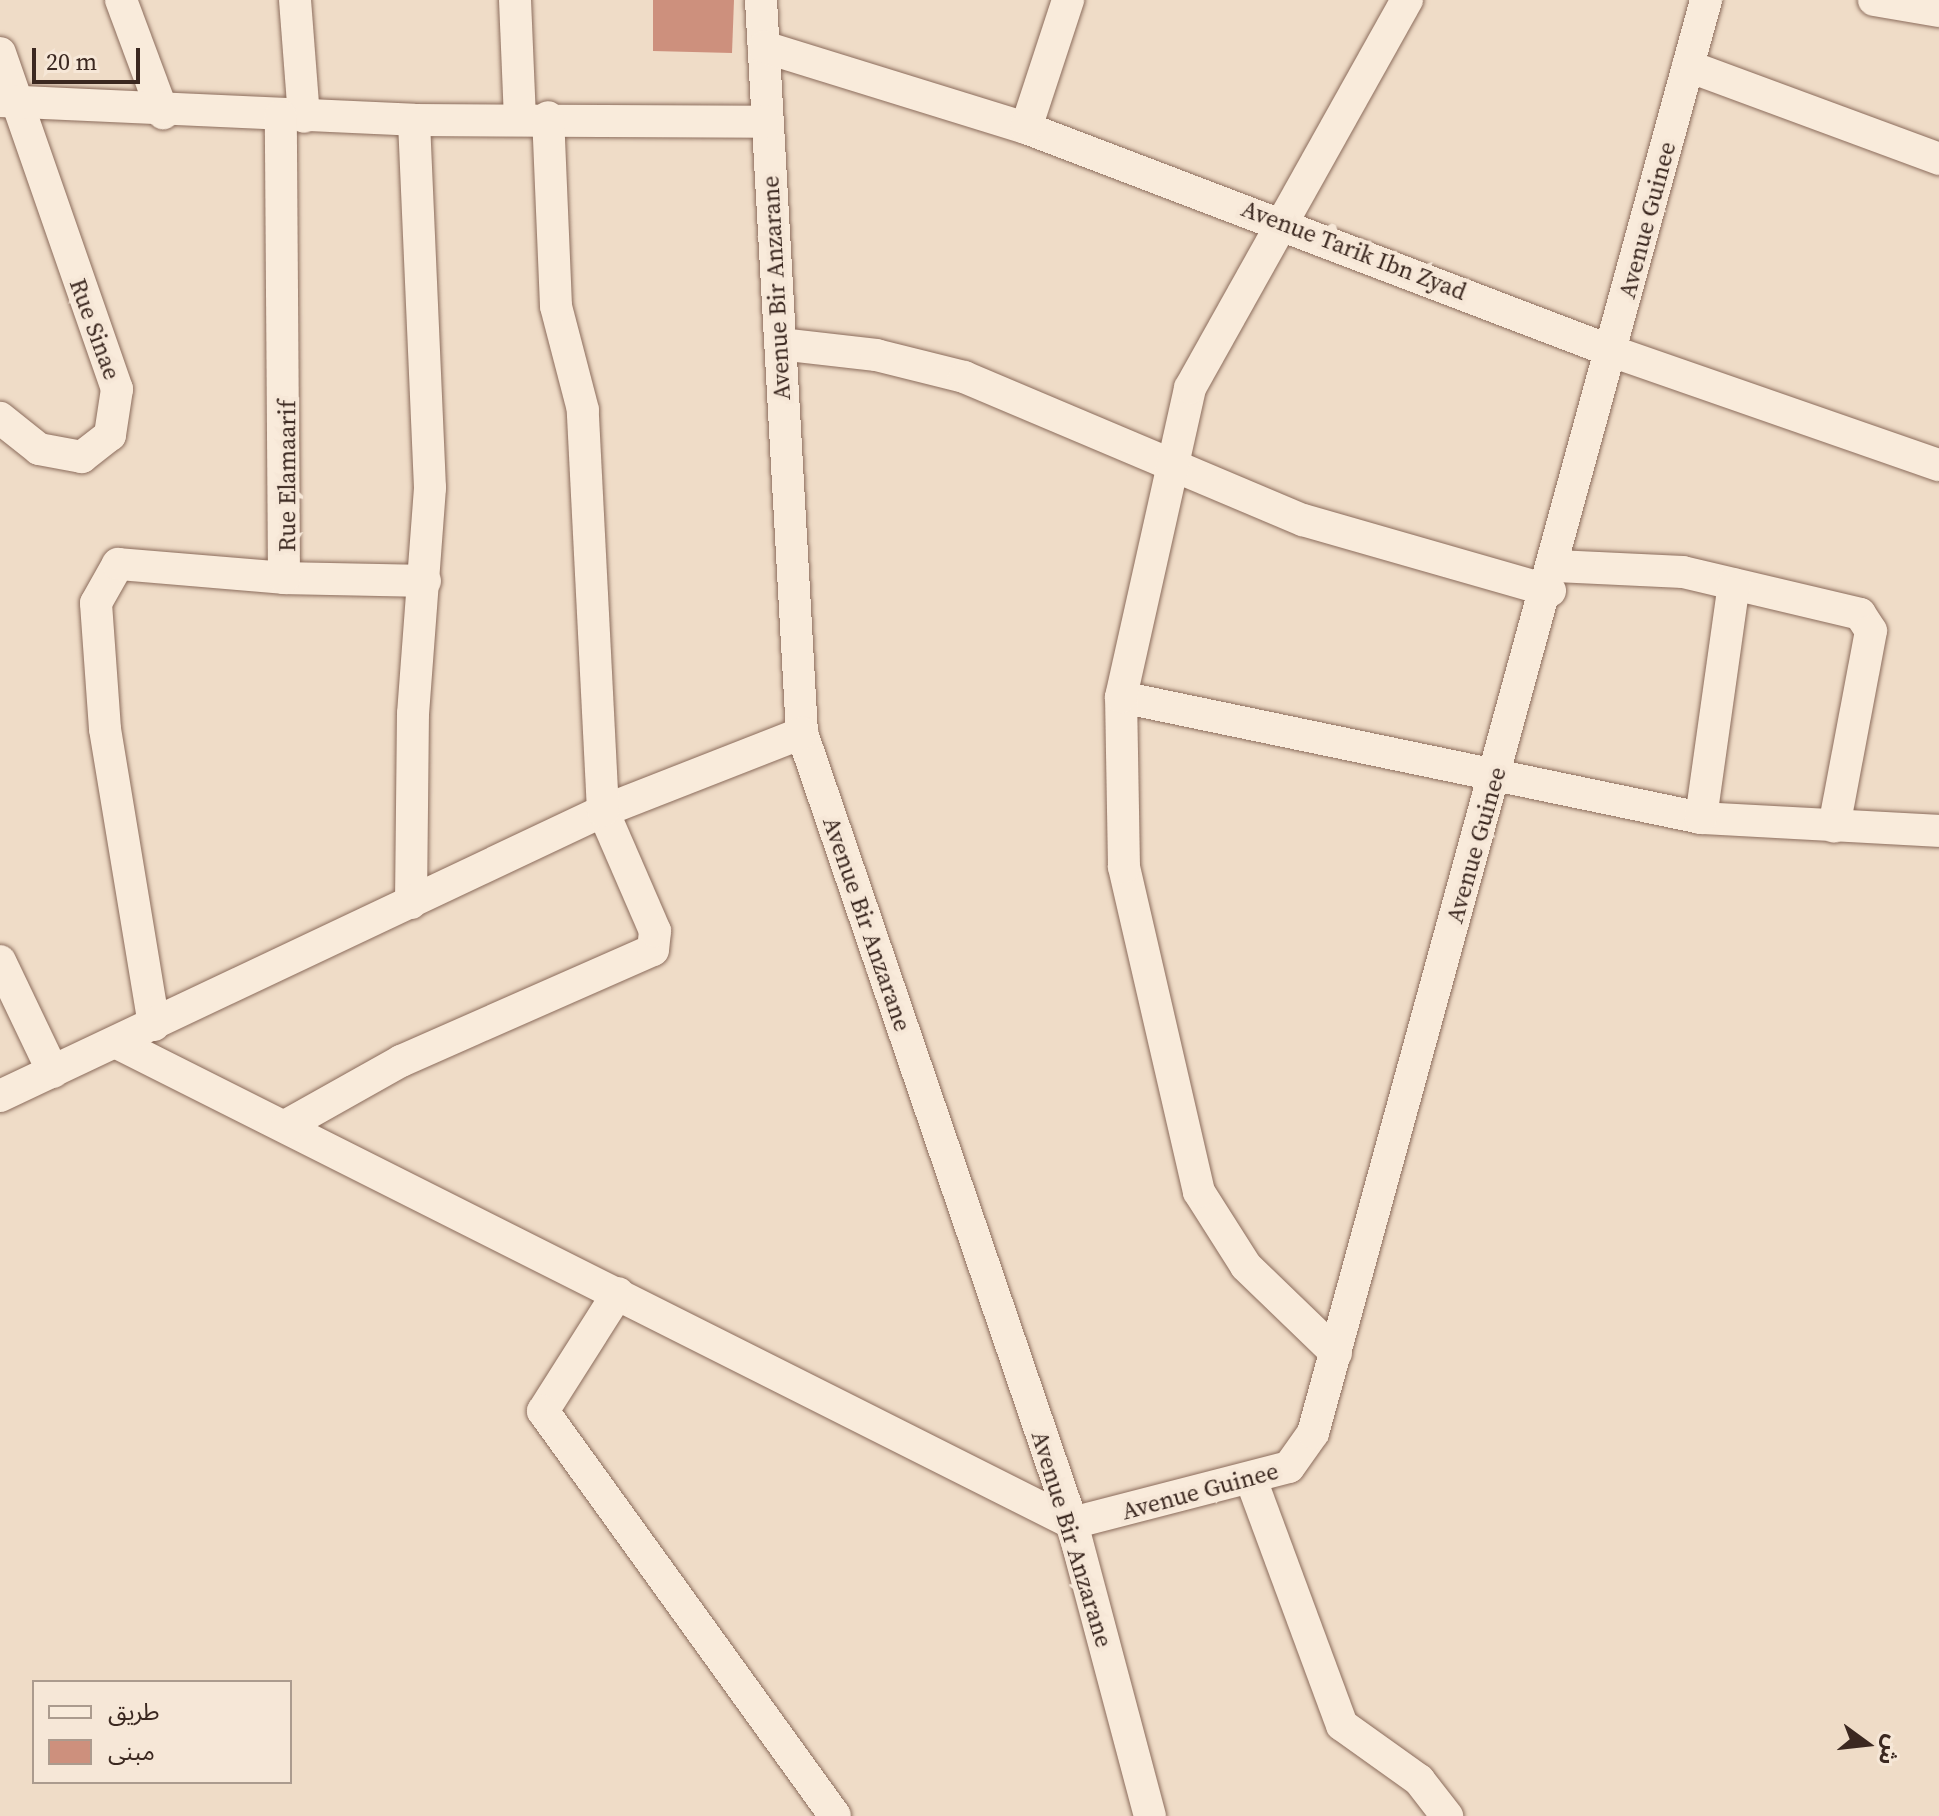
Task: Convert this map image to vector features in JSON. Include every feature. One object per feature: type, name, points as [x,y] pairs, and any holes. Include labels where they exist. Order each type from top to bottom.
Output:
[{"type":"street","points":[[121,0],[163,113]]},
{"type":"street","name":"Rue Elamaarif","points":[[154,1025],[105,729],[99,589],[110,568],[131,563],[284,578],[295,0]]},
{"type":"street","points":[[287,1125],[401,1061],[646,957],[655,931],[603,811],[583,410],[555,291],[534,117],[515,0]]},
{"type":"street","name":"Avenue Bir Anzarane","points":[[761,0],[802,733],[1072,1523],[1150,1816]]},
{"type":"street","points":[[1026,128],[1068,0]]},
{"type":"street","points":[[1336,1353],[1246,1266],[1199,1192],[1124,867],[1121,697],[1170,465],[1211,340],[1287,222],[1407,0]]},
{"type":"street","name":"Avenue Guinee","points":[[1072,1523],[1252,1482],[1289,1467],[1313,1433],[1494,778],[1553,579],[1706,0]]},
{"type":"street","points":[[1874,0],[1939,11]]},
{"type":"street","name":"Avenue Tarik Ibn Zyad","points":[[764,47],[1026,128],[1287,222],[1611,351],[1939,465]]},
{"type":"street","name":"Rue Sinae","points":[[0,53],[9,101],[114,373],[117,401],[110,435],[82,457],[39,449],[0,418]]},
{"type":"street","points":[[1688,66],[1939,159]]},
{"type":"street","points":[[9,101],[163,113],[414,120],[534,117],[767,122]]},
{"type":"street","points":[[411,903],[413,714],[430,488],[414,120]]},
{"type":"street","points":[[780,344],[920,363],[1303,520],[1553,579],[1683,572],[1852,611],[1871,631],[1834,827]]},
{"type":"street","points":[[284,578],[425,581]]},
{"type":"street","points":[[1701,818],[1734,584]]},
{"type":"street","points":[[1121,697],[1494,778],[1701,818],[1939,831]]},
{"type":"street","points":[[0,1096],[119,1044],[603,811],[802,733]]},
{"type":"street","points":[[0,961],[53,1072]]},
{"type":"street","points":[[119,1044],[287,1125],[1072,1523]]},
{"type":"street","points":[[618,1293],[543,1411],[835,1816]]},
{"type":"street","points":[[1252,1482],[1342,1725],[1419,1780],[1447,1816]]},
{"type":"building","points":[[653,0],[734,0],[732,53],[653,51]]}]
